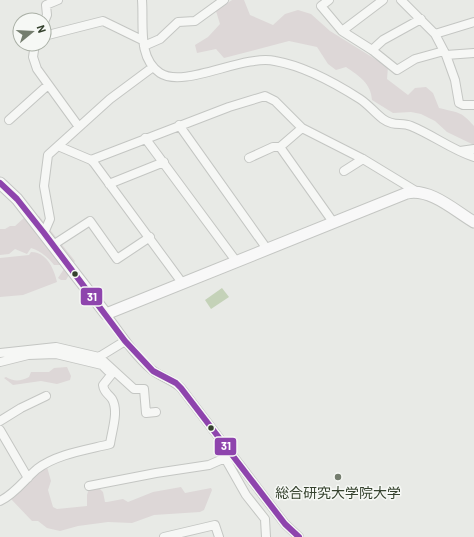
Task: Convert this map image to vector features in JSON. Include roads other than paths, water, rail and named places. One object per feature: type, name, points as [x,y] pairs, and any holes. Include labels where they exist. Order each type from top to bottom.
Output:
[{"type":"street","points":[[47,12],[46,5],[58,0]]},
{"type":"street","points":[[142,0],[143,43],[153,67],[163,75],[174,78],[260,59],[288,63],[361,99],[389,122],[396,125],[411,126],[474,157]]},
{"type":"street","points":[[52,34],[104,21],[143,43],[160,39],[175,24],[195,21],[224,0]]},
{"type":"street","points":[[329,0],[322,6],[342,31],[372,50],[397,70],[415,59],[445,53],[474,53]]},
{"type":"street","points":[[342,31],[383,0]]},
{"type":"street","points":[[401,0],[435,34],[445,53],[458,89],[459,103],[463,105],[474,105]]},
{"type":"street","points":[[372,50],[383,40],[421,19]]},
{"type":"street","points":[[435,34],[474,22]]},
{"type":"street","points":[[33,52],[34,64],[79,127]]},
{"type":"street","points":[[44,233],[50,219],[44,186],[47,157],[116,94],[153,67]]},
{"type":"street","points":[[9,120],[48,85]]},
{"type":"street","points":[[91,160],[229,106],[265,96],[275,101],[302,128],[363,159],[419,193],[435,198],[474,222]]},
{"type":"street","points":[[179,125],[267,249]]},
{"type":"street","points":[[249,158],[273,148],[280,147],[302,128]]},
{"type":"street","points":[[145,138],[236,261]]},
{"type":"street","points":[[58,146],[91,160],[184,284]]},
{"type":"street","points":[[280,147],[333,222]]},
{"type":"street","points":[[460,151],[474,149]]},
{"type":"street","points":[[344,171],[363,159]]},
{"type":"street","points":[[109,184],[164,162]]},
{"type":"street","points":[[0,183],[17,199],[53,244],[125,341],[153,371],[176,383],[181,388],[285,524],[299,537]]},
{"type":"street","points":[[106,314],[184,284],[236,261],[407,193],[419,193]]},
{"type":"street","points":[[53,244],[90,221],[117,259],[150,237]]},
{"type":"street","points":[[99,357],[125,341]]},
{"type":"street","points":[[0,354],[56,347],[99,357],[134,389],[144,389],[146,413],[156,412]]},
{"type":"street","points":[[0,362],[28,355],[56,354],[102,365],[111,375],[123,383],[128,384]]},
{"type":"street","points":[[0,501],[7,498],[39,468],[61,457],[110,444],[115,415],[112,399],[104,391],[103,385],[111,375]]},
{"type":"street","points":[[0,422],[21,408],[46,396]]},
{"type":"street","points":[[0,430],[28,478]]},
{"type":"street","points":[[227,449],[225,458],[246,495],[265,519],[266,537]]},
{"type":"street","points":[[90,486],[156,473],[210,465],[225,458]]},
{"type":"street","points":[[164,537],[215,525],[218,537]]},
{"type":"place","name":"総合研究大学院大学","points":[[338,477]]}]
